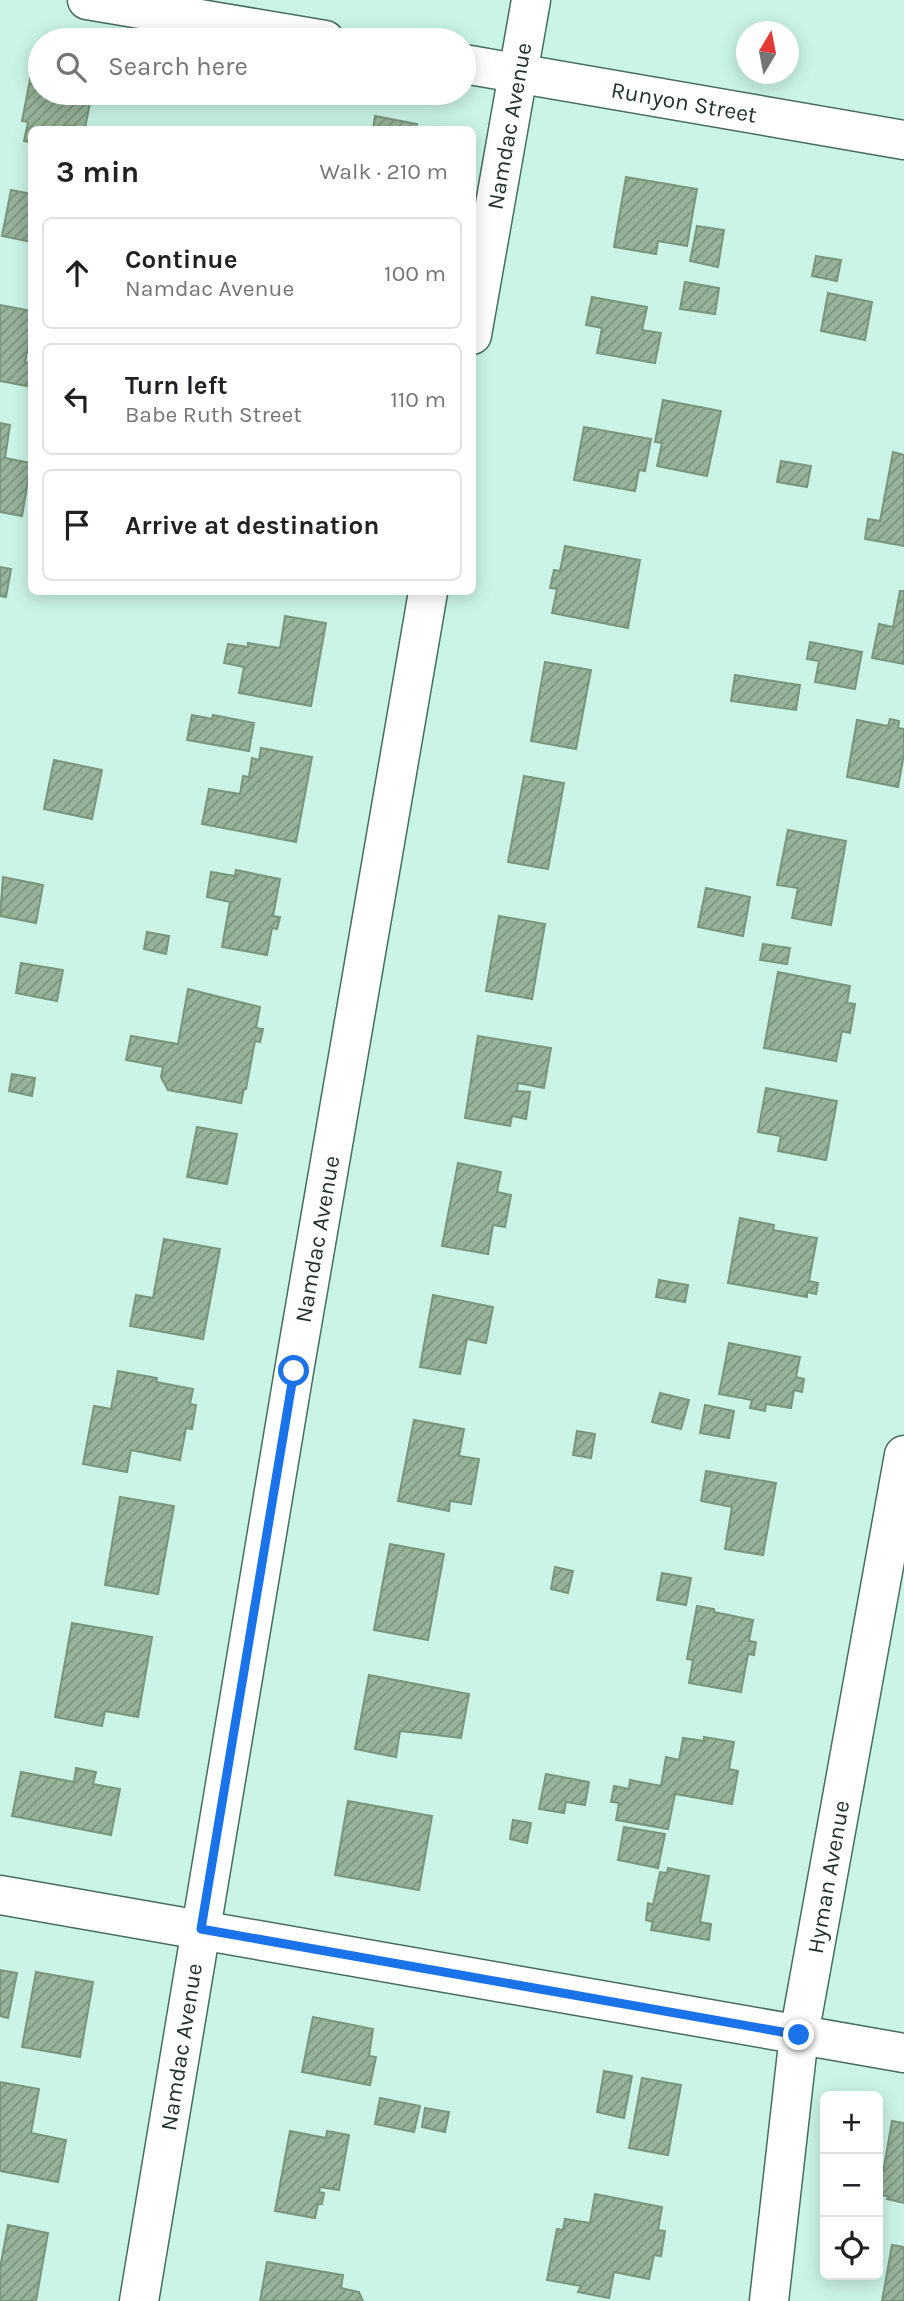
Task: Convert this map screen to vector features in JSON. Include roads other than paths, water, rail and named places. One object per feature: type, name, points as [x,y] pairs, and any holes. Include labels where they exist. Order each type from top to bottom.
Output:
[{"type":"street","points":[[87,0],[254,28]]},
{"type":"street","name":"Namdac Avenue","points":[[476,312],[531,0]]},
{"type":"street","name":"Runyon Street","points":[[476,66],[904,140]]},
{"type":"street","name":"Namdac Avenue","points":[[139,2301],[294,1371],[427,595]]},
{"type":"street","name":"Hyman Avenue","points":[[769,2301],[799,2035],[904,1455]]},
{"type":"street","points":[[0,1895],[904,2053]]}]
